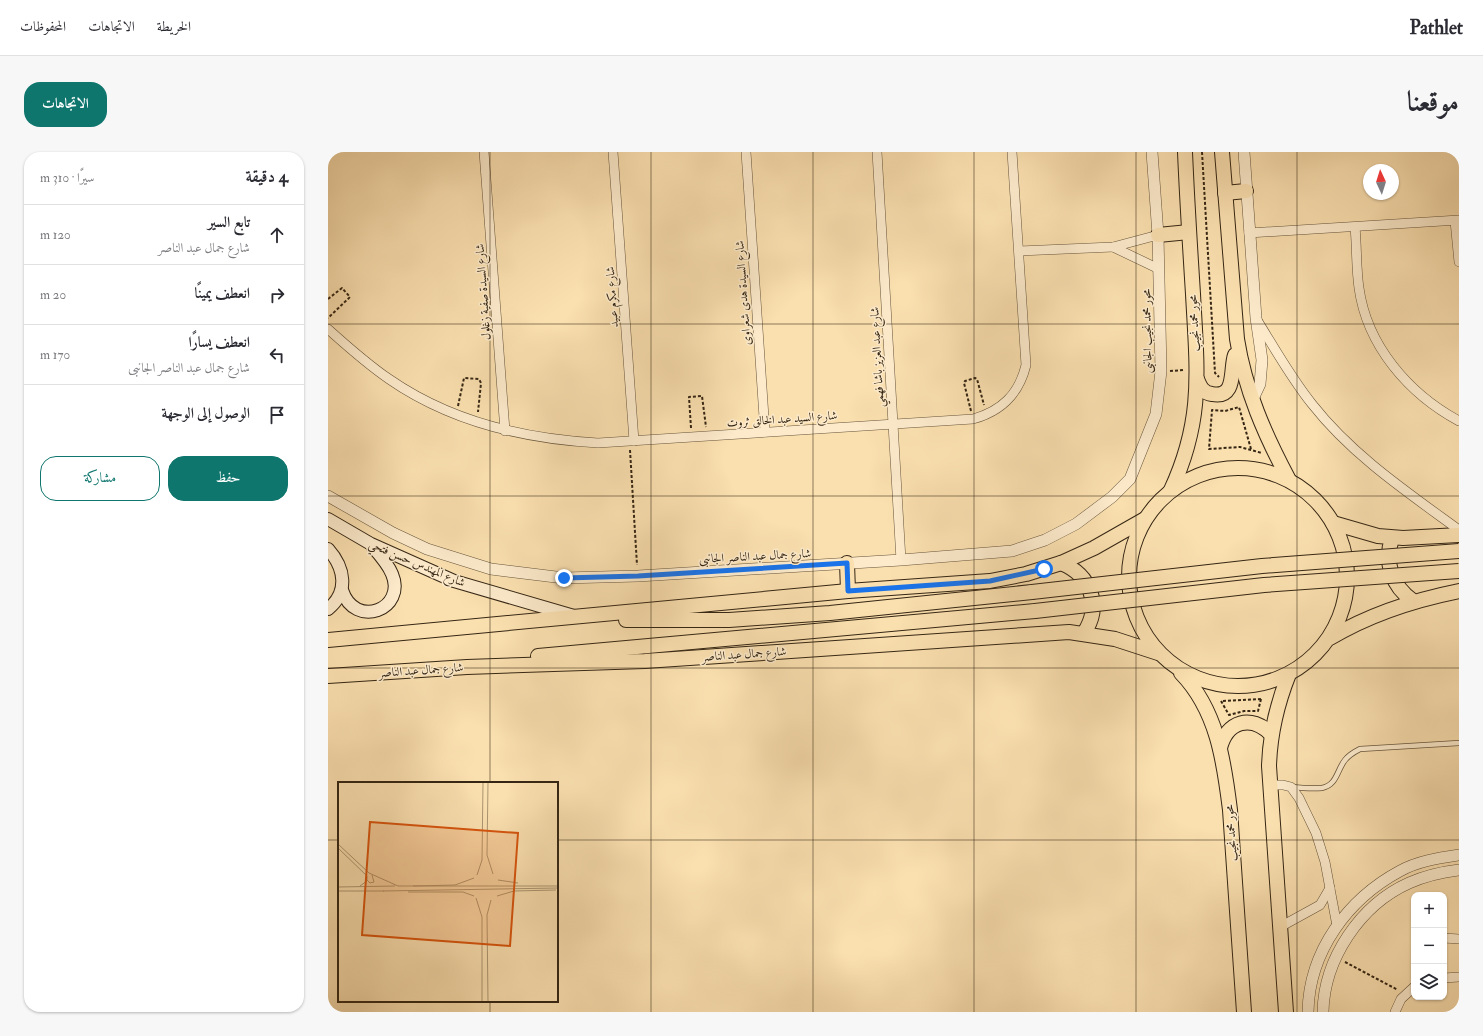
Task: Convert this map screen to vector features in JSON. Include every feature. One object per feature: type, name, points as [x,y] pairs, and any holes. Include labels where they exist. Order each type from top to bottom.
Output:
[{"type":"main road","name":"محور محمد نجيب","points":[[1171,490],[1179,474],[1191,438],[1196,403],[1197,379],[1185,152]]},
{"type":"main road","points":[[1222,152],[1238,350],[1241,367],[1252,401],[1268,439],[1289,480]]},
{"type":"main road","points":[[1225,193],[1246,191]]},
{"type":"main road","points":[[1158,235],[1189,232]]},
{"type":"main road","points":[[1197,379],[1200,387],[1208,393],[1218,394],[1228,389],[1233,380],[1233,361],[1238,350]]},
{"type":"main road","points":[[1228,468],[1249,468],[1270,472],[1289,480],[1306,492],[1321,506],[1333,523],[1341,539],[1348,573],[1347,590],[1343,608],[1337,624],[1328,639],[1311,659],[1289,674],[1256,685],[1234,686],[1206,682],[1175,667],[1158,653],[1147,639],[1138,623],[1128,588],[1130,552],[1144,519],[1156,504],[1171,490],[1188,479],[1208,472],[1228,468]]},
{"type":"main road","name":"شارع المهندس حسن فتحي","points":[[328,519],[371,544],[454,581],[579,617]]},
{"type":"main road","points":[[328,640],[848,591],[990,581],[1026,574],[1061,563],[1094,548],[1144,519]]},
{"type":"main road","points":[[1333,523],[1363,533],[1392,538],[1459,535]]},
{"type":"main road","points":[[1392,538],[1388,555],[1391,573],[1400,589],[1414,601]]},
{"type":"main road","points":[[328,550],[340,568],[342,590],[352,606],[362,611],[380,609],[390,601],[394,590],[392,574],[371,544]]},
{"type":"main road","points":[[579,617],[679,621],[729,620],[846,612],[1262,566],[1459,551]]},
{"type":"main road","points":[[847,563],[848,591]]},
{"type":"main road","points":[[1061,563],[1078,573],[1090,588],[1093,612],[1089,627],[1084,633]]},
{"type":"main road","points":[[467,667],[590,650],[934,622],[1264,585],[1459,571]]},
{"type":"main road","points":[[328,609],[342,590]]},
{"type":"main road","points":[[1328,639],[1369,617],[1414,601],[1459,591]]},
{"type":"main road","name":"شارع جمال عبد الناصر","points":[[328,676],[467,667],[645,661],[1069,632],[1084,633],[1115,639],[1158,653]]},
{"type":"main road","name":"محور محمد نجيب","points":[[1175,667],[1186,678],[1202,702],[1213,726],[1220,748],[1230,810],[1244,1012]]},
{"type":"main road","points":[[1286,1012],[1270,785],[1272,734],[1275,714],[1289,674]]},
{"type":"main road","points":[[1220,748],[1223,738],[1228,730],[1236,725],[1246,722],[1260,725],[1272,734]]},
{"type":"street","name":"شارع السيدة صفية زغلول","points":[[484,152],[506,431]]},
{"type":"street","name":"شارع مكرم عبيد","points":[[613,152],[632,441]]},
{"type":"street","name":"شارع السيدة هدى شعراوى","points":[[746,152],[765,432]]},
{"type":"street","name":"شارع عبد العزيز باشا فهمي","points":[[877,152],[901,560]]},
{"type":"street","name":"شارع السيد عبد الخالق ثروت","points":[[329,333],[390,380],[422,399],[456,415],[506,431],[567,441],[598,443],[973,419],[987,415],[999,409],[1013,395],[1023,378],[1026,365],[1012,152]]},
{"type":"street","name":"محور محمد نجيب الجانبى","points":[[1112,497],[1130,479],[1156,414],[1161,371],[1158,235],[1152,152]]},
{"type":"street","points":[[1244,152],[1249,233],[1262,371],[1260,384],[1252,401]]},
{"type":"street","points":[[1249,233],[1457,220],[1459,262]]},
{"type":"street","points":[[1355,227],[1359,288],[1375,337],[1388,359],[1404,380],[1423,398],[1444,413],[1459,421]]},
{"type":"street","points":[[1018,251],[1113,247],[1158,235]]},
{"type":"street","points":[[1113,247],[1159,269]]},
{"type":"street","points":[[1256,318],[1292,378],[1312,406],[1343,439],[1400,487],[1459,530]]},
{"type":"street","name":"شارع جمال عبد الناصر الجانبى","points":[[328,496],[393,533],[427,549],[491,569],[564,578],[638,576],[901,560],[1012,551],[1045,540],[1076,524],[1112,497]]},
{"type":"street","points":[[1270,785],[1284,785],[1291,787],[1299,798],[1316,833],[1325,862],[1337,926]]},
{"type":"street","points":[[1308,1012],[1308,1001],[1315,968],[1328,938],[1348,910],[1373,888],[1401,870],[1433,859],[1459,855]]},
{"type":"street","points":[[1323,1012],[1329,973],[1342,945],[1359,920],[1382,900],[1408,884],[1437,873],[1459,870]]},
{"type":"street","points":[[1280,927],[1320,905],[1330,888]]},
{"type":"street","points":[[1447,938],[1459,939]]},
{"type":"street","points":[[1447,978],[1459,977]]},
{"type":"street","points":[[1394,1012],[1401,999],[1411,990]]},
{"type":"lane","points":[[1291,787],[1323,788],[1331,784],[1337,778],[1344,761],[1351,754],[1360,749],[1459,742]]},
{"type":"path","points":[[1202,152],[1215,373],[1220,377],[1223,377]]},
{"type":"path","points":[[328,298],[342,288],[350,297],[328,318]]},
{"type":"path","points":[[456,415],[464,378],[479,379],[481,383],[476,422]]},
{"type":"path","points":[[973,419],[964,382],[975,378],[977,379],[987,415]]},
{"type":"path","points":[[692,437],[690,397],[703,397],[706,436]]},
{"type":"path","points":[[1240,407],[1251,449],[1240,447],[1209,449],[1212,410],[1225,411],[1240,407]]},
{"type":"path","points":[[632,441],[638,576]]},
{"type":"path","points":[[1262,699],[1258,711],[1244,711],[1229,715],[1221,701],[1262,699]]},
{"type":"path","points":[[1336,958],[1406,994]]},
{"type":"route","points":[[564,578],[638,576],[847,563],[848,591],[990,581],[1044,569]]}]
